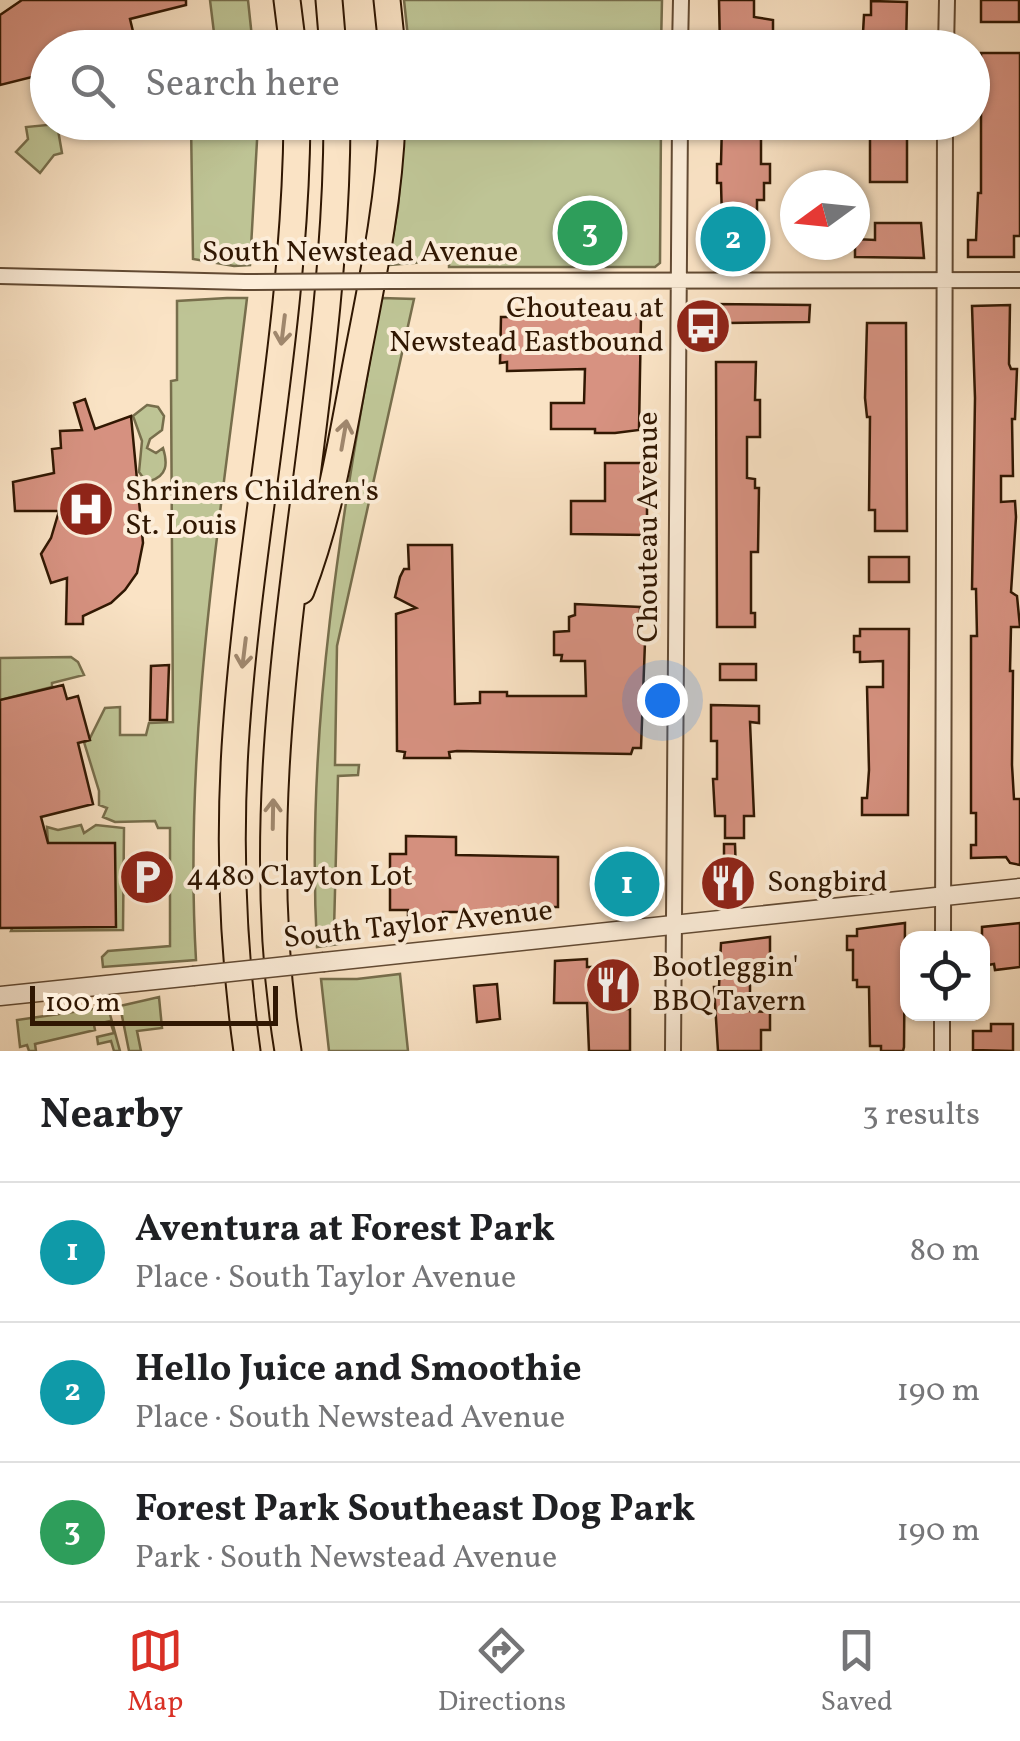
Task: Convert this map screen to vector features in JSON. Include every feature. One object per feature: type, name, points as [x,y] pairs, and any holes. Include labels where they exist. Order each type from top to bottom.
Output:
[{"type":"highway","points":[[328,0],[332,30]]},
{"type":"highway","points":[[387,0],[390,30]]},
{"type":"highway","points":[[248,1051],[234,930],[235,752],[287,301],[297,140]]},
{"type":"highway","points":[[288,1051],[279,986],[272,866],[275,747],[333,246],[336,140]]},
{"type":"highway","points":[[286,628],[324,524],[336,477],[380,239],[390,140]]},
{"type":"street","points":[[680,30],[681,0]]},
{"type":"street","points":[[946,30],[947,0]]},
{"type":"street","name":"Chouteau Avenue","points":[[673,1051],[680,140]]},
{"type":"street","points":[[943,931],[946,140]]},
{"type":"street","name":"South Newstead Avenue","points":[[0,276],[245,282],[1020,280]]},
{"type":"street","name":"South Taylor Avenue","points":[[0,996],[1020,888]]},
{"type":"street","points":[[942,1021],[942,1051]]},
{"type":"green space","points":[[210,0],[248,0],[251,30],[214,30]]},
{"type":"green space","points":[[404,0],[662,0],[661,30],[407,30]]},
{"type":"green space","points":[[26,127],[30,127],[30,140],[60,140],[62,153],[54,155],[40,173],[16,152],[28,139]]},
{"type":"green space","points":[[191,140],[257,140],[250,265],[193,259]]},
{"type":"green space","points":[[404,140],[661,140],[660,263],[655,267],[449,267],[449,260],[388,265]]},
{"type":"green space","points":[[247,298],[200,710],[193,876],[196,960],[103,967],[102,957],[108,951],[170,946],[170,828],[158,828],[155,821],[115,822],[103,817],[107,808],[99,805],[99,791],[84,742],[89,740],[105,708],[120,707],[120,735],[146,735],[149,723],[173,722],[171,381],[177,380],[177,301]]},
{"type":"green space","points":[[381,298],[414,299],[337,646],[335,765],[359,765],[358,775],[338,776],[334,930],[352,931],[354,935],[346,943],[317,947],[316,783],[322,702],[340,540]]},
{"type":"green space","points":[[147,405],[158,407],[164,416],[162,430],[150,439],[147,448],[156,453],[163,448],[165,469],[150,481],[139,472],[142,441],[133,416]]},
{"type":"green space","points":[[71,657],[84,675],[0,700],[0,658]]},
{"type":"green space","points":[[81,825],[84,833],[96,825],[124,828],[123,930],[11,931],[48,843],[47,827],[58,830]]},
{"type":"green space","points":[[400,974],[408,1051],[329,1051],[321,979]]},
{"type":"green space","points":[[159,997],[162,1028],[137,1031],[141,1051],[129,1051],[120,1006]]},
{"type":"green space","points":[[108,1007],[120,1051],[114,1051],[111,1041],[98,1044],[97,1037],[114,1033],[110,1021],[94,1025],[95,1030],[35,1044],[36,1051],[29,1051],[27,1045],[20,1047],[17,1020]]},
{"type":"building","points":[[22,0],[186,0],[186,5],[130,19],[133,30],[30,30],[30,78],[0,85],[0,15]]},
{"type":"building","points":[[719,0],[754,0],[754,17],[773,20],[773,30],[720,30]]},
{"type":"building","points":[[981,0],[1019,0],[1019,22],[981,22]]},
{"type":"building","points":[[871,1],[907,2],[906,30],[863,30],[864,15],[871,15]]},
{"type":"building","points":[[990,53],[1020,53],[1020,236],[1014,236],[1014,257],[968,257],[968,240],[976,240],[981,140],[990,140]]},
{"type":"building","points":[[722,140],[761,140],[761,164],[770,164],[770,183],[764,183],[764,200],[757,200],[757,258],[709,258],[709,221],[722,221],[721,183],[717,183],[717,164],[721,164]]},
{"type":"building","points":[[870,140],[907,140],[907,182],[870,182]]},
{"type":"building","points":[[875,223],[921,223],[924,258],[870,257],[870,240],[875,240]]},
{"type":"building","points":[[709,304],[810,305],[809,322],[728,323],[728,333],[709,333]]},
{"type":"building","points":[[1010,305],[1009,364],[1011,369],[1017,369],[1012,419],[1013,476],[1001,476],[1001,502],[1015,501],[1016,517],[1011,592],[1017,596],[1020,627],[1011,627],[1010,671],[1014,799],[1020,799],[1020,865],[1010,863],[1006,857],[971,858],[971,845],[976,845],[976,813],[971,813],[971,636],[977,636],[976,589],[972,589],[972,306]]},
{"type":"building","points":[[508,310],[622,310],[641,316],[639,430],[595,433],[595,429],[551,429],[551,403],[584,403],[585,369],[507,371],[507,362],[500,363],[501,317],[507,317]]},
{"type":"building","points":[[867,323],[906,323],[907,531],[875,531],[875,510],[869,510]]},
{"type":"building","points":[[716,362],[756,362],[755,400],[760,400],[760,437],[747,437],[747,478],[755,479],[755,488],[759,488],[758,552],[751,552],[751,613],[755,613],[755,627],[717,627]]},
{"type":"building","name":"Shriners Children's St. Louis","points":[[85,399],[95,429],[131,416],[143,543],[137,573],[125,590],[111,603],[83,616],[83,624],[66,624],[67,578],[51,583],[41,554],[51,538],[59,511],[15,511],[13,482],[54,473],[52,449],[61,448],[60,431],[82,430],[74,403]]},
{"type":"building","points":[[605,463],[647,463],[647,535],[571,534],[571,501],[605,501]]},
{"type":"building","points":[[408,545],[452,545],[455,704],[480,703],[480,692],[586,696],[585,661],[561,661],[562,655],[554,655],[554,632],[569,631],[569,617],[575,615],[575,604],[640,607],[640,642],[645,642],[641,748],[633,748],[631,754],[457,751],[449,752],[450,758],[404,758],[405,752],[397,751],[396,614],[416,608],[395,597],[404,569],[409,569]]},
{"type":"building","points":[[869,557],[909,557],[909,582],[869,582]]},
{"type":"building","points":[[860,629],[909,629],[908,815],[862,815],[869,770],[867,687],[883,687],[883,661],[860,662],[860,652],[854,652],[854,636],[860,636]]},
{"type":"building","points":[[720,664],[756,664],[756,680],[720,680]]},
{"type":"building","points":[[169,665],[167,720],[150,720],[151,666]]},
{"type":"building","points":[[63,685],[67,699],[78,696],[90,740],[78,743],[93,804],[41,817],[48,843],[115,843],[116,927],[0,928],[0,700]]},
{"type":"building","points":[[711,705],[759,706],[759,723],[750,722],[754,816],[744,816],[744,838],[725,838],[725,816],[715,816],[717,741],[711,741]]},
{"type":"building","points":[[406,836],[456,837],[456,855],[558,857],[558,907],[519,907],[519,912],[443,912],[443,919],[408,919],[408,910],[390,910],[390,854],[406,854]]},
{"type":"building","name":"Songbird","points":[[724,844],[735,844],[736,873],[751,874],[750,894],[705,893],[706,873],[724,873]]},
{"type":"building","points":[[610,862],[644,862],[644,906],[610,908]]},
{"type":"building","points":[[905,923],[905,931],[900,931],[903,1051],[881,1051],[881,1046],[870,1046],[869,987],[857,987],[857,980],[853,980],[853,950],[847,950],[847,936],[857,936],[857,929]]},
{"type":"building","points":[[1020,923],[1020,967],[995,970],[994,964],[990,965],[990,931],[982,931],[982,927]]},
{"type":"building","points":[[770,937],[770,967],[750,966],[750,1011],[770,1012],[770,1030],[761,1030],[761,1051],[718,1051],[714,987],[719,987],[721,943]]},
{"type":"building","points":[[587,959],[587,967],[625,967],[630,1051],[589,1051],[587,1003],[554,1003],[555,961]]},
{"type":"building","points":[[497,984],[500,1019],[477,1022],[474,986]]},
{"type":"building","points":[[991,1024],[1013,1024],[1013,1051],[973,1050],[973,1031],[991,1031]]},
{"type":"place","name":"Forest Park Southeast Dog Park","points":[[590,233]]},
{"type":"place","name":"Hello Juice and Smoothie","points":[[733,239]]},
{"type":"place","name":"Chouteau at Newstead Eastbound","points":[[703,326]]},
{"type":"place","name":"Shriners Children's St. Louis","points":[[86,509]]},
{"type":"place","name":"4480 Clayton Lot","points":[[147,877]]},
{"type":"place","name":"Songbird","points":[[728,883]]},
{"type":"place","name":"Aventura at Forest Park","points":[[627,884]]},
{"type":"place","name":"Bootleggin' BBQ Tavern","points":[[613,985]]}]
